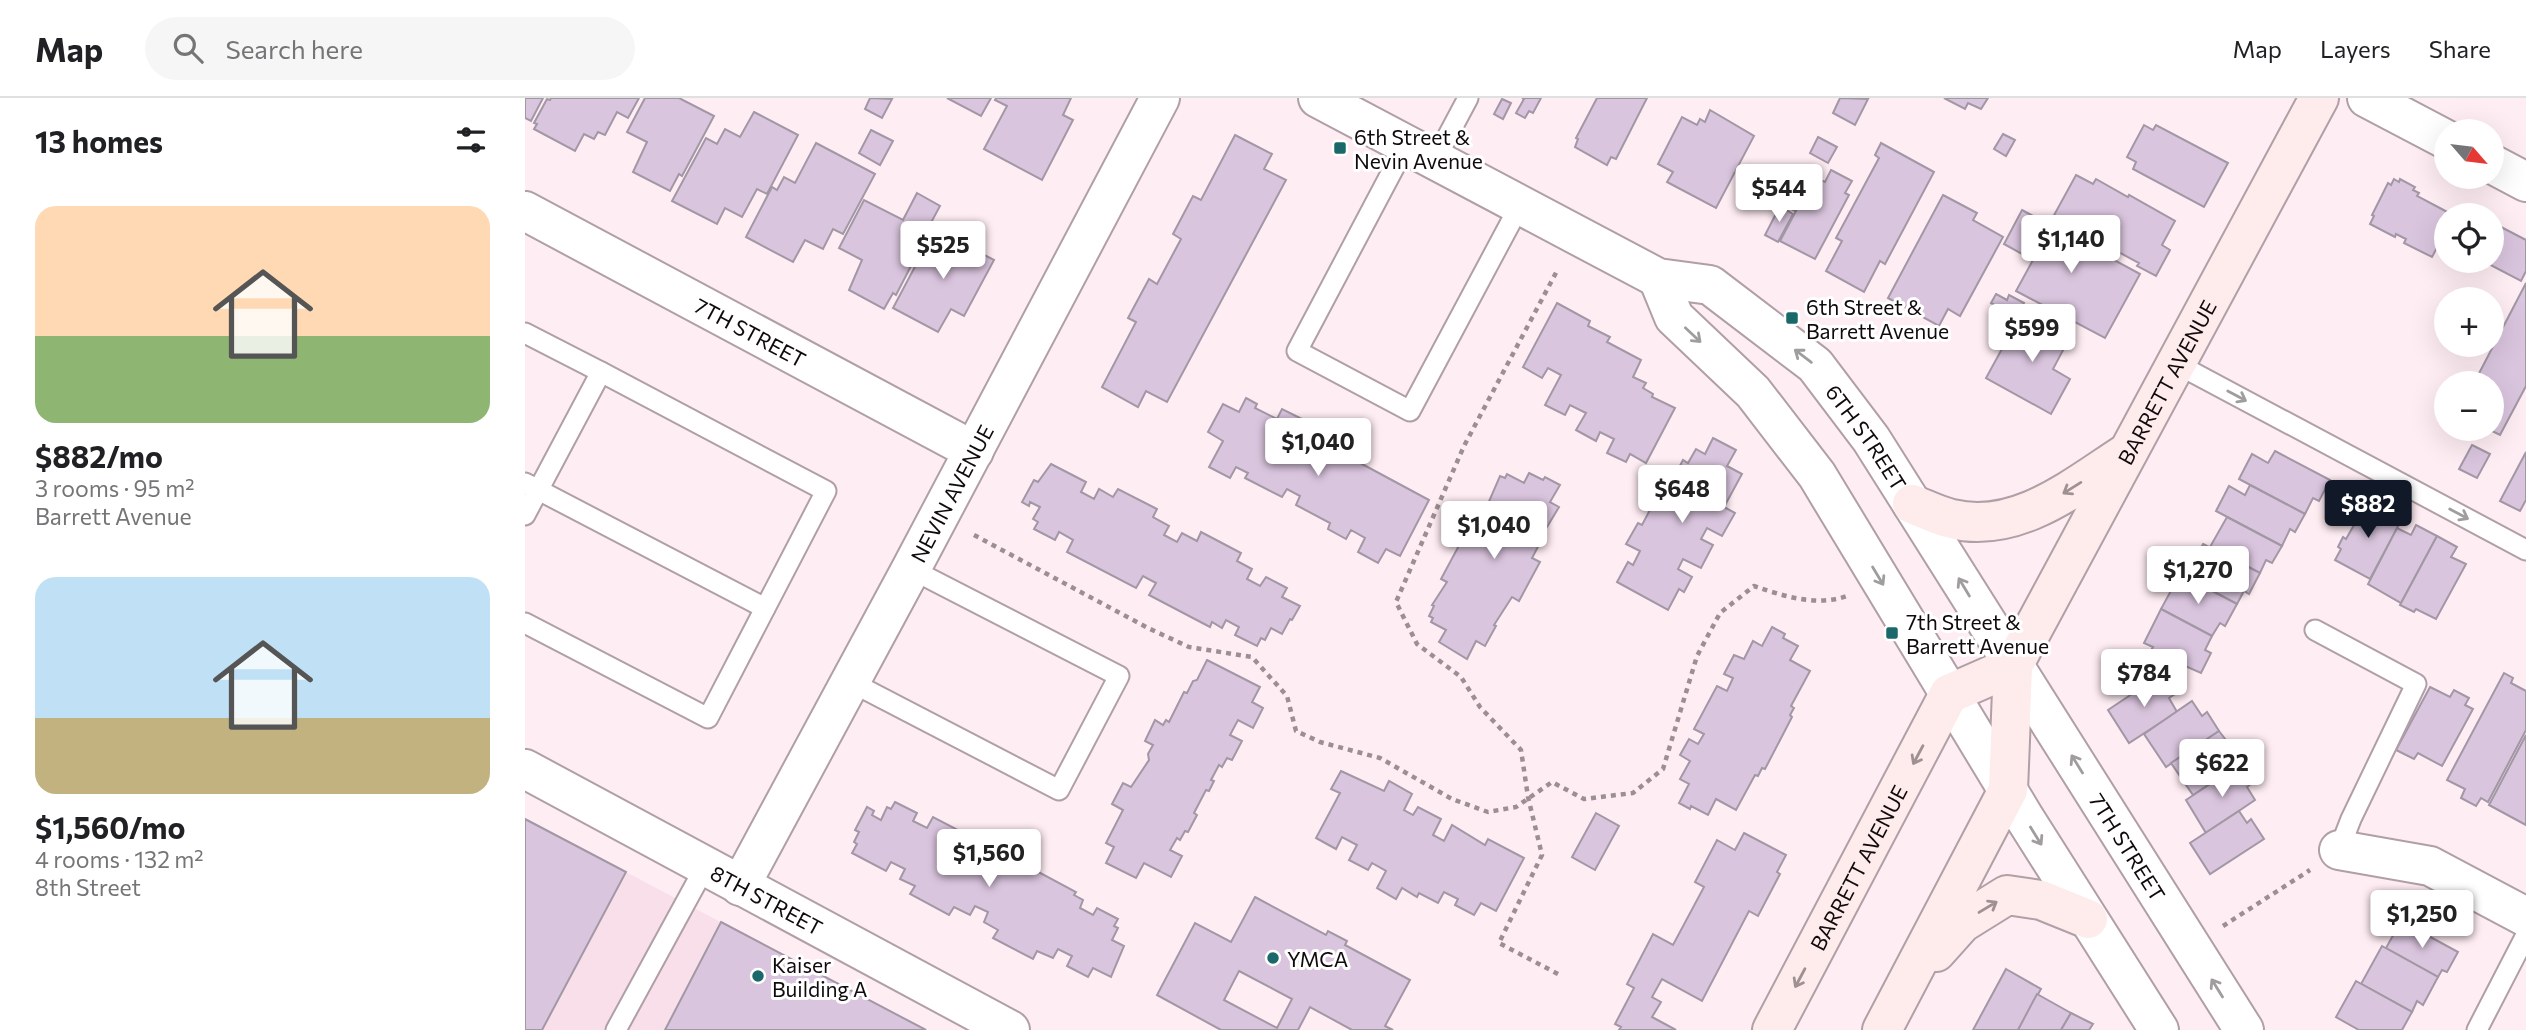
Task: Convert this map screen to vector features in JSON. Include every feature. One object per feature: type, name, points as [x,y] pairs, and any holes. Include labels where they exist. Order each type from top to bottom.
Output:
[{"type":"main road","name":"BARRETT AVENUE","points":[[1882,1030],[2008,790],[2013,666],[2319,98]]},
{"type":"main road","points":[[1912,504],[1953,519],[1991,522],[2038,509],[2130,451]]},
{"type":"main road","points":[[1949,694],[2013,666]]},
{"type":"main road","name":"BARRETT AVENUE","points":[[1772,1030],[1949,694]]},
{"type":"main road","points":[[1904,987],[1962,923],[2007,895],[2041,900],[2088,919]]},
{"type":"street","name":"NEVIN AVENUE","points":[[740,886],[1160,98]]},
{"type":"street","name":"6TH STREET","points":[[1318,98],[1658,278],[1710,285],[1815,365],[1871,439],[2013,666]]},
{"type":"street","points":[[2367,98],[2434,133]]},
{"type":"street","points":[[2504,171],[2526,183]]},
{"type":"street","name":"7TH STREET","points":[[525,211],[974,451]]},
{"type":"street","points":[[1658,278],[1674,317],[1753,392],[1817,475],[2008,790],[2159,1030]]},
{"type":"street","name":"7TH STREET","points":[[2013,666],[2244,1030]]},
{"type":"street","name":"8TH STREET","points":[[525,769],[1010,1030]]},
{"type":"street","points":[[2339,850],[2430,866],[2526,917]]},
{"type":"lane","points":[[1468,98],[1420,152],[1297,351],[1411,411],[1520,205]]},
{"type":"lane","points":[[525,333],[826,491],[708,718],[525,623]]},
{"type":"lane","points":[[2177,364],[2526,550]]},
{"type":"lane","points":[[525,515],[532,486],[601,372]]},
{"type":"lane","points":[[532,486],[765,608]]},
{"type":"lane","points":[[851,682],[1059,790],[1119,676],[911,569]]},
{"type":"lane","points":[[2315,630],[2416,684],[2351,818],[2339,850]]},
{"type":"lane","points":[[616,1030],[705,867]]},
{"type":"lane","points":[[2477,1030],[2526,935]]},
{"type":"path","points":[[1558,974],[1499,943],[1542,855],[1528,797],[1521,750],[1480,707],[1461,677],[1417,644],[1396,602],[1464,446],[1576,234]]},
{"type":"path","points":[[939,516],[1189,647],[1252,657],[1287,695],[1296,730],[1320,742],[1380,758],[1452,799],[1487,812],[1516,807],[1552,782],[1584,799],[1633,793],[1663,769],[1697,656],[1720,613],[1754,586],[1790,598],[1838,599],[1857,592]]},
{"type":"path","points":[[2191,947],[2339,850]]},
{"type":"shaded area","points":[[525,819],[626,872],[925,1030],[525,1030]]},
{"type":"building","points":[[525,98],[543,98],[531,121],[525,118]]},
{"type":"building","points":[[639,98],[628,118],[617,112],[605,135],[598,132],[594,139],[584,134],[575,151],[534,129],[537,124],[534,123],[547,99]]},
{"type":"building","points":[[645,98],[679,98],[714,116],[682,176],[679,174],[670,191],[633,172],[647,142],[627,132]]},
{"type":"building","points":[[870,98],[892,99],[882,118],[865,109]]},
{"type":"building","points":[[947,98],[991,98],[981,116]]},
{"type":"building","points":[[1071,98],[1063,115],[1073,120],[1042,180],[984,149],[1007,106],[995,100]]},
{"type":"building","points":[[1522,98],[1541,98],[1533,113],[1529,111],[1525,118],[1516,113],[1524,99]]},
{"type":"building","points":[[1597,98],[1647,98],[1616,159],[1611,157],[1607,165],[1575,147],[1576,138]]},
{"type":"building","points":[[1840,98],[1868,99],[1855,125],[1833,113]]},
{"type":"building","points":[[1944,98],[1988,98],[1981,109],[1968,103],[1965,109]]},
{"type":"building","points":[[1502,99],[1511,103],[1503,119],[1494,114]]},
{"type":"building","points":[[1710,110],[1754,136],[1716,208],[1667,182],[1673,172],[1658,164],[1682,117],[1697,125],[1700,119],[1705,122]]},
{"type":"building","points":[[754,112],[798,135],[767,194],[757,189],[742,217],[725,208],[717,224],[672,201],[706,138],[717,144],[725,129],[740,137]]},
{"type":"building","points":[[2144,125],[2153,130],[2156,125],[2228,163],[2204,207],[2133,169],[2136,162],[2127,157]]},
{"type":"building","points":[[871,130],[893,141],[880,165],[859,153]]},
{"type":"building","points":[[2003,134],[2015,140],[2006,156],[1994,149]]},
{"type":"building","points":[[1235,135],[1272,154],[1264,169],[1286,180],[1167,402],[1146,391],[1138,407],[1102,387],[1136,322],[1128,318],[1149,279],[1157,284],[1181,239],[1173,234],[1193,196],[1201,200]]},
{"type":"building","points":[[1818,137],[1837,147],[1828,163],[1810,153]]},
{"type":"building","points":[[816,143],[875,174],[843,234],[833,229],[823,249],[805,240],[793,262],[746,237],[772,187],[777,190],[784,177],[795,183]]},
{"type":"building","points":[[1881,143],[1934,172],[1885,264],[1880,261],[1864,292],[1826,271],[1842,241],[1836,238],[1879,158],[1875,155]]},
{"type":"building","points":[[1831,170],[1852,181],[1845,193],[1849,195],[1815,259],[1780,241],[1814,177],[1825,182]]},
{"type":"building","points":[[1797,172],[1811,180],[1795,211],[1781,203]]},
{"type":"building","points":[[2076,175],[2093,184],[2096,179],[2175,221],[2162,245],[2170,250],[2156,276],[2137,266],[2139,263],[2053,217]]},
{"type":"building","points":[[2394,179],[2399,182],[2400,179],[2415,187],[2413,190],[2419,193],[2417,196],[2434,205],[2432,257],[2404,243],[2406,239],[2396,234],[2395,237],[2370,224],[2388,183],[2391,185]]},
{"type":"building","points":[[917,193],[940,206],[896,295],[893,293],[884,309],[849,290],[862,260],[839,248],[864,200],[903,220]]},
{"type":"building","points":[[1943,195],[1977,213],[1973,220],[2003,237],[1960,316],[1948,309],[1939,326],[1888,298]]},
{"type":"building","points":[[1780,206],[1793,214],[1778,242],[1765,235]]},
{"type":"building","points":[[2022,210],[2140,274],[2105,338],[2016,291],[2033,260],[2004,244]]},
{"type":"building","points":[[935,229],[994,260],[964,316],[951,309],[938,332],[893,308]]},
{"type":"building","points":[[2504,229],[2526,240],[2526,271],[2521,281],[2504,272]]},
{"type":"building","points":[[2526,283],[2526,386],[2504,427],[2504,371],[2480,371],[2488,357],[2504,357],[2504,325]]},
{"type":"building","points":[[1996,294],[2007,300],[2009,295],[2024,303],[2013,324],[1998,316],[2002,309],[1991,303]]},
{"type":"building","points":[[1557,303],[1590,321],[1588,326],[1610,337],[1607,342],[1641,360],[1633,377],[1646,383],[1643,388],[1653,394],[1652,397],[1675,408],[1646,463],[1630,454],[1626,462],[1607,453],[1614,439],[1600,432],[1596,441],[1576,430],[1586,413],[1570,405],[1565,415],[1545,405],[1561,375],[1548,368],[1542,378],[1523,367]]},
{"type":"building","points":[[2034,317],[2070,337],[2053,369],[2070,379],[2051,414],[1986,378],[2003,347],[1999,344],[2010,324],[2026,333]]},
{"type":"building","points":[[1246,398],[1257,404],[1255,408],[1277,419],[1282,409],[1302,419],[1296,429],[1312,438],[1309,444],[1324,451],[1327,446],[1341,453],[1347,443],[1367,454],[1362,464],[1429,500],[1400,556],[1386,549],[1378,563],[1358,552],[1365,538],[1351,530],[1346,539],[1328,529],[1330,523],[1296,505],[1300,496],[1287,489],[1282,497],[1245,478],[1248,473],[1236,467],[1230,478],[1209,467],[1223,441],[1208,432],[1223,404],[1239,412]]},
{"type":"building","points":[[1713,438],[1736,450],[1727,466],[1742,474],[1724,507],[1735,513],[1722,536],[1707,528],[1701,539],[1713,545],[1701,568],[1683,559],[1678,569],[1692,577],[1684,592],[1679,589],[1668,610],[1617,582],[1628,562],[1633,565],[1640,551],[1626,544],[1638,523],[1642,525],[1660,491],[1665,494],[1683,460],[1688,463],[1696,449],[1705,454]]},
{"type":"building","points":[[2472,445],[2490,454],[2477,478],[2459,469]]},
{"type":"building","points":[[2275,451],[2330,480],[2319,501],[2313,498],[2305,514],[2239,479],[2252,454],[2268,463]]},
{"type":"building","points":[[2526,452],[2526,500],[2520,511],[2500,501]]},
{"type":"building","points":[[1051,464],[1086,482],[1081,492],[1094,499],[1099,489],[1113,497],[1118,489],[1157,509],[1153,517],[1169,526],[1164,535],[1177,542],[1182,533],[1197,541],[1201,532],[1241,553],[1237,561],[1252,569],[1247,579],[1260,586],[1266,577],[1287,588],[1282,597],[1300,606],[1292,620],[1290,619],[1282,634],[1271,628],[1265,640],[1261,638],[1257,646],[1235,635],[1239,627],[1226,620],[1222,628],[1212,622],[1210,627],[1149,595],[1156,583],[1143,576],[1136,588],[1067,552],[1073,540],[1059,532],[1055,540],[1034,529],[1038,522],[1033,519],[1040,507],[1030,502],[1029,506],[1022,502],[1034,480],[1038,482]]},
{"type":"building","points":[[1529,473],[1560,485],[1550,502],[1559,507],[1538,542],[1540,543],[1532,558],[1540,562],[1519,601],[1512,597],[1494,625],[1496,626],[1485,646],[1476,641],[1467,659],[1439,642],[1446,630],[1431,622],[1433,618],[1429,616],[1434,606],[1432,605],[1447,582],[1441,579],[1478,510],[1484,513],[1500,476],[1505,478],[1507,474],[1524,483]]},
{"type":"building","points":[[2250,485],[2305,514],[2295,532],[2290,529],[2282,546],[2216,511],[2229,486],[2245,495]]},
{"type":"building","points":[[2366,504],[2378,510],[2383,507],[2403,517],[2370,579],[2335,560],[2343,537],[2346,539]]},
{"type":"building","points":[[2227,517],[2282,546],[2272,563],[2266,560],[2260,573],[2210,547]]},
{"type":"building","points":[[2416,525],[2437,536],[2401,603],[2368,584],[2397,528],[2411,535]]},
{"type":"building","points":[[2437,536],[2457,547],[2451,557],[2466,564],[2436,619],[2400,605]]},
{"type":"building","points":[[2203,544],[2260,573],[2249,594],[2244,591],[2237,604],[2186,577]]},
{"type":"building","points":[[2180,574],[2237,604],[2225,626],[2220,623],[2212,636],[2161,609]]},
{"type":"building","points":[[2161,609],[2212,636],[2205,650],[2211,653],[2201,673],[2169,659],[2165,654],[2162,658],[2150,652],[2153,647],[2144,643]]},
{"type":"building","points":[[1772,627],[1785,634],[1783,638],[1798,646],[1790,660],[1810,671],[1791,706],[1794,708],[1790,715],[1792,717],[1765,769],[1762,768],[1758,776],[1755,775],[1736,810],[1716,799],[1708,815],[1691,806],[1690,809],[1679,803],[1689,784],[1680,779],[1690,761],[1680,755],[1689,739],[1698,744],[1704,734],[1694,729],[1717,686],[1727,691],[1733,678],[1724,674],[1734,655],[1744,659],[1753,641],[1762,646]]},
{"type":"building","points":[[1207,660],[1260,687],[1252,702],[1263,708],[1253,728],[1238,720],[1230,735],[1242,741],[1232,760],[1227,758],[1222,767],[1219,765],[1209,791],[1206,790],[1194,813],[1197,815],[1188,832],[1185,831],[1180,840],[1177,838],[1170,850],[1182,856],[1171,877],[1144,863],[1136,878],[1106,863],[1114,847],[1106,843],[1123,810],[1112,804],[1123,783],[1131,787],[1149,760],[1148,754],[1153,745],[1145,741],[1155,720],[1163,725],[1166,720],[1169,722],[1184,692],[1187,693],[1193,681],[1197,680]]},
{"type":"building","points":[[2504,673],[2513,678],[2511,683],[2526,691],[2526,730],[2488,802],[2481,798],[2476,806],[2461,798],[2465,789],[2447,780]]},
{"type":"building","points":[[2162,674],[2175,694],[2169,698],[2177,712],[2129,743],[2108,710]]},
{"type":"building","points":[[2430,687],[2450,697],[2454,690],[2469,698],[2465,705],[2473,709],[2442,766],[2418,753],[2414,759],[2396,750]]},
{"type":"building","points":[[2192,701],[2202,716],[2207,712],[2219,731],[2166,767],[2144,734]]},
{"type":"building","points":[[2219,731],[2229,744],[2234,741],[2246,760],[2193,795],[2171,763]]},
{"type":"building","points":[[2526,735],[2526,825],[2489,805]]},
{"type":"building","points":[[2239,765],[2251,784],[2247,787],[2255,800],[2206,833],[2186,800]]},
{"type":"building","points":[[1341,771],[1384,791],[1389,781],[1412,794],[1404,810],[1413,815],[1418,807],[1441,819],[1433,835],[1444,841],[1452,825],[1485,845],[1488,839],[1524,858],[1496,911],[1481,903],[1474,915],[1455,905],[1458,899],[1444,892],[1438,903],[1419,893],[1417,897],[1402,888],[1396,899],[1377,888],[1386,871],[1372,863],[1368,870],[1349,860],[1357,845],[1342,837],[1336,849],[1316,838],[1340,793],[1331,789]]},
{"type":"building","points":[[895,802],[917,813],[913,821],[927,828],[933,817],[1002,853],[996,864],[1010,871],[1016,860],[1076,892],[1074,895],[1083,900],[1080,908],[1093,915],[1097,908],[1118,919],[1114,926],[1118,928],[1112,940],[1124,946],[1111,977],[1093,968],[1088,977],[1067,966],[1072,956],[1058,949],[1053,958],[1037,951],[1033,959],[993,938],[998,930],[984,922],[988,912],[975,906],[970,915],[954,907],[949,915],[910,894],[915,886],[900,879],[905,869],[891,862],[886,871],[852,853],[859,832],[855,830],[867,807],[874,811],[872,815],[881,820],[887,807],[891,809]]},
{"type":"building","points":[[2239,811],[2247,823],[2251,819],[2264,839],[2210,874],[2190,843]]},
{"type":"building","points":[[1596,813],[1619,826],[1595,870],[1572,857]]},
{"type":"building","points":[[525,819],[626,872],[542,1030],[525,1030]]},
{"type":"building","points":[[1744,833],[1786,855],[1777,872],[1780,874],[1758,916],[1749,911],[1702,1001],[1662,979],[1652,997],[1661,1002],[1652,1017],[1676,1030],[1619,1030],[1621,1027],[1615,1024],[1634,988],[1627,984],[1653,934],[1673,945],[1704,887],[1695,882],[1717,840],[1735,850]]},
{"type":"building","name":"YMCA","points":[[1255,897],[1326,935],[1328,931],[1347,941],[1345,945],[1410,980],[1385,1026],[1393,1030],[1352,1030],[1310,1007],[1298,1030],[1221,1030],[1157,995],[1195,923],[1231,942]],"holes":[[[1239,971],[1292,999],[1277,1028],[1224,1000]]]},
{"type":"building","points":[[2401,921],[2458,952],[2447,972],[2442,970],[2438,977],[2386,948]]},
{"type":"building","name":"Kaiser Building A","points":[[721,922],[926,1030],[665,1030]]},
{"type":"building","points":[[2382,946],[2438,977],[2423,1005],[2417,1001],[2412,1012],[2361,984]]},
{"type":"building","points":[[2006,969],[2041,989],[2018,1030],[1973,1030]]},
{"type":"building","points":[[2356,981],[2412,1012],[2402,1030],[2359,1030],[2336,1017]]},
{"type":"building","points":[[2037,994],[2071,1013],[2061,1030],[2018,1030]]},
{"type":"building","points":[[2071,1013],[2093,1024],[2089,1030],[2061,1030]]},
{"type":"place","name":"6th Street & Nevin Avenue","points":[[1340,148]]},
{"type":"place","name":"6th Street & Barrett Avenue","points":[[1792,318]]},
{"type":"place","name":"7th Street & Barrett Avenue","points":[[1892,633]]},
{"type":"place","name":"YMCA","points":[[1273,958]]},
{"type":"place","name":"Kaiser Building A","points":[[758,976]]}]
